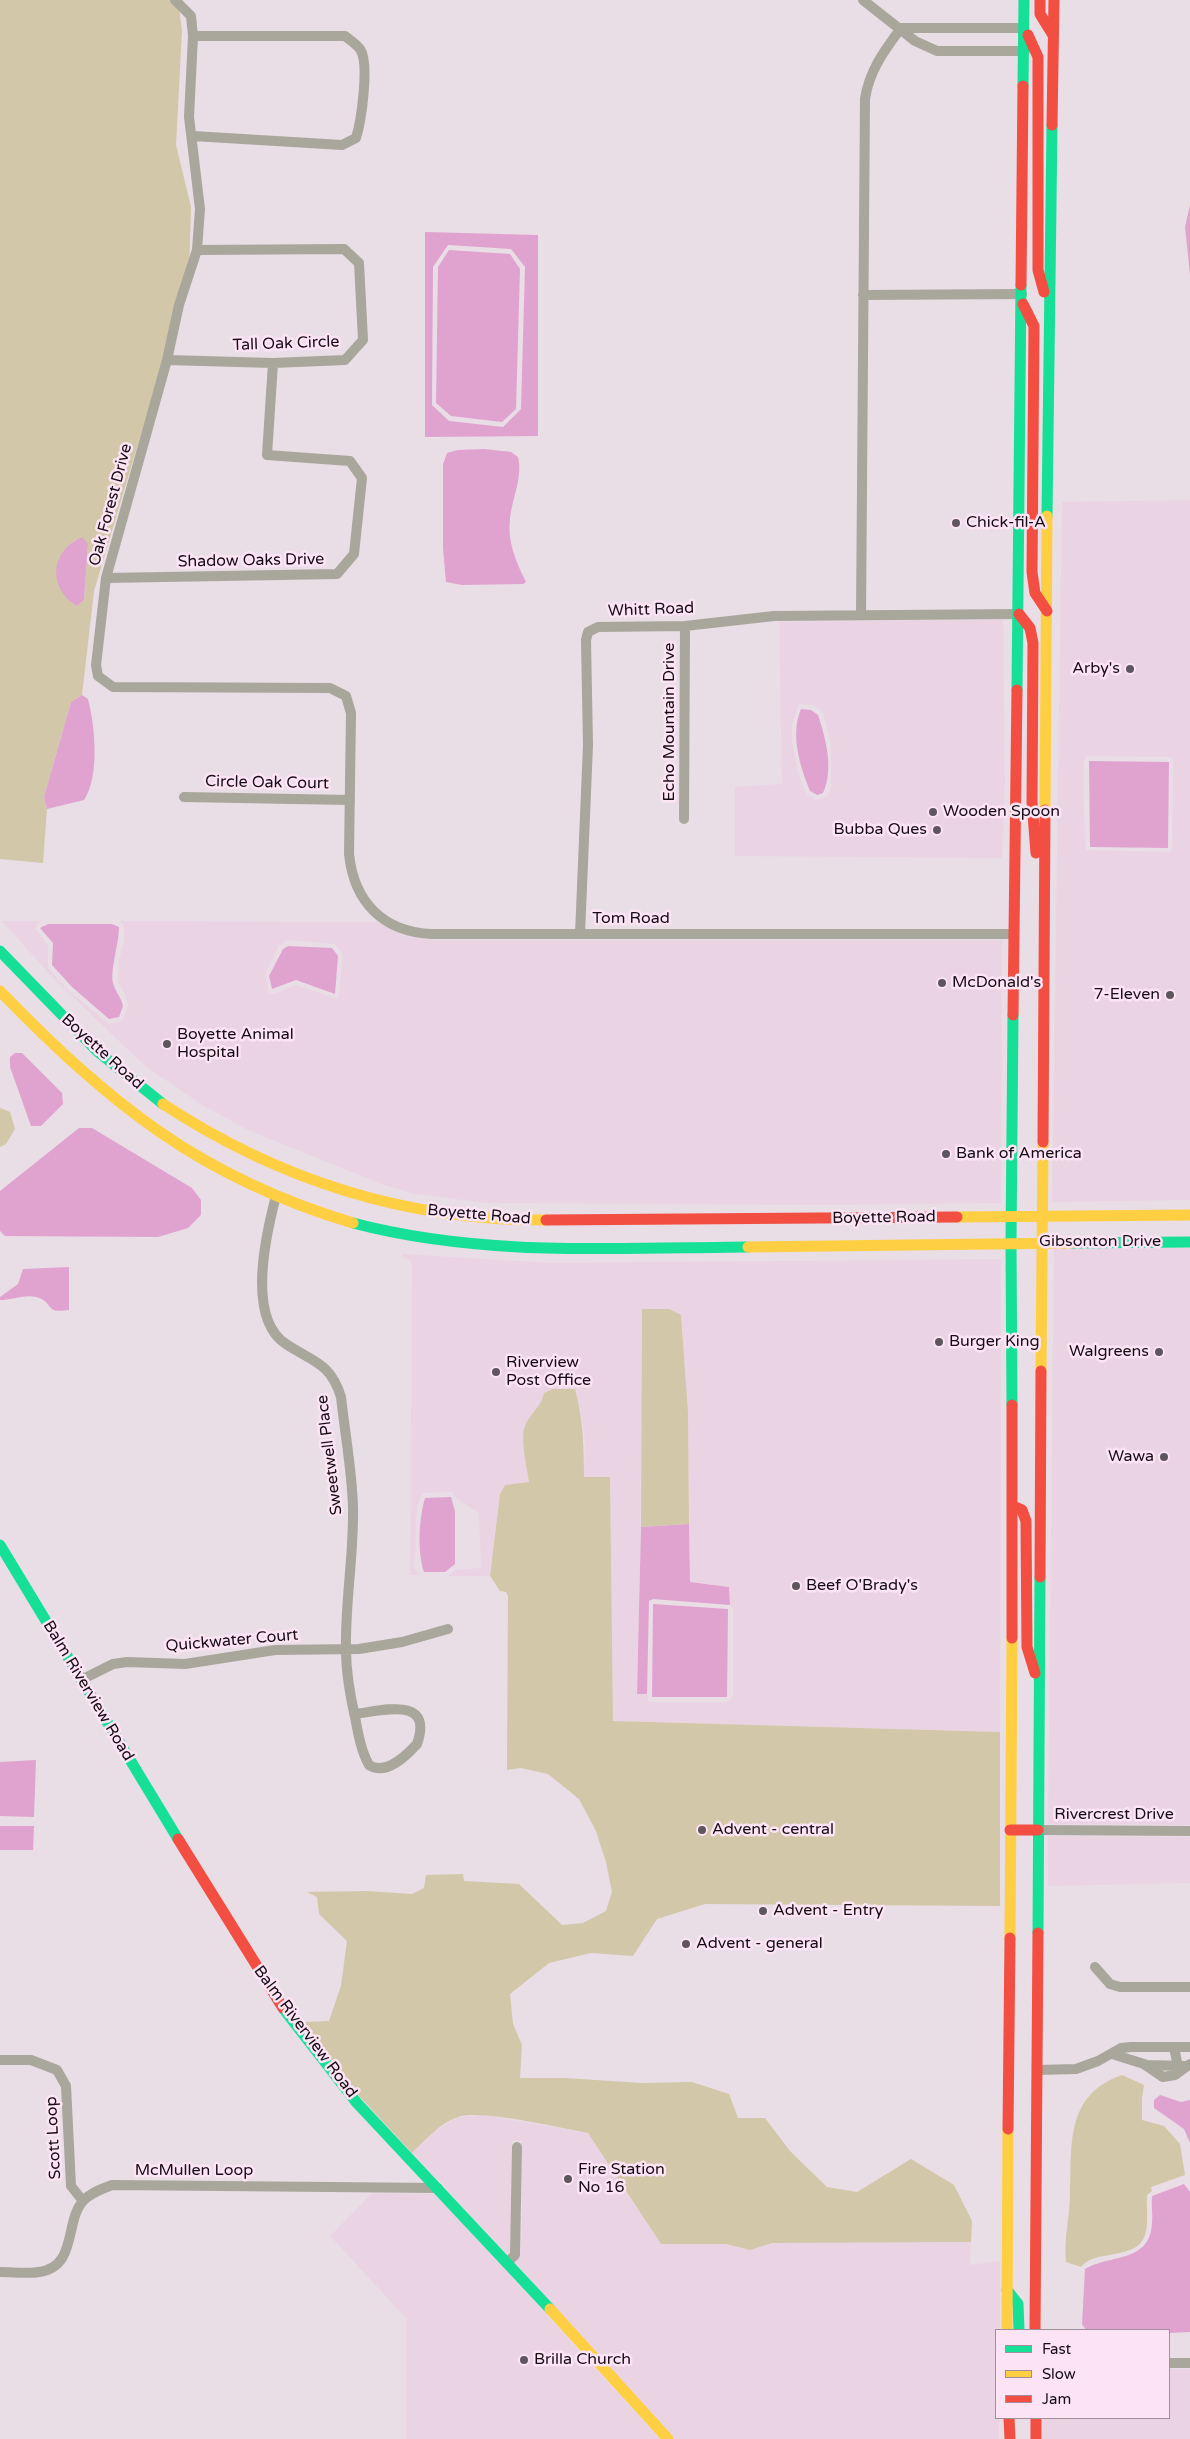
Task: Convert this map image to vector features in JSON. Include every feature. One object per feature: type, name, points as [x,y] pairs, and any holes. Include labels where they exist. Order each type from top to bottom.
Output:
[{"type":"main road","points":[[1007,2329],[1013,1506],[1011,1217],[1013,934],[1019,614],[1024,0]]},
{"type":"main road","points":[[1040,0],[1040,14],[1053,36]]},
{"type":"main road","points":[[1035,2329],[1048,307],[1054,0]]},
{"type":"main road","points":[[1024,28],[1038,58],[1038,270],[1048,307]]},
{"type":"main road","points":[[1022,298],[1034,326],[1032,572],[1035,593],[1047,611]]},
{"type":"main road","points":[[1019,614],[1030,628],[1033,643],[1032,802],[1036,852],[1045,881]]},
{"type":"main road","name":"Boyette Road","points":[[0,951],[111,1064],[158,1100],[210,1134],[264,1162],[362,1196],[432,1212],[499,1219],[1043,1216]]},
{"type":"main road","name":"Boyette Road","points":[[0,991],[90,1080],[132,1116],[200,1160],[276,1196],[331,1216],[399,1235],[491,1247],[621,1248],[1011,1243]]},
{"type":"main road","name":"Gibsonton Drive","points":[[1043,1216],[1190,1216]]},
{"type":"main road","name":"Gibsonton Drive","points":[[1011,1243],[1190,1242]]},
{"type":"main road","points":[[1013,1506],[1022,1510],[1026,1520],[1027,1647],[1039,1684]]},
{"type":"main road","name":"Balm Riverview Road","points":[[0,1545],[266,1984],[357,2102],[507,2262],[668,2439]]},
{"type":"main road","points":[[1010,1830],[1038,1830]]},
{"type":"main road","points":[[1007,2290],[1018,2304],[1019,2329]]},
{"type":"main road","points":[[1009,2419],[1010,2439]]},
{"type":"main road","points":[[1036,2419],[1036,2439]]},
{"type":"street","name":"Oak Forest Drive","points":[[174,0],[191,16],[194,36],[189,117],[193,136],[200,209],[197,250],[179,305],[167,360],[106,578],[96,665],[98,676],[113,687],[330,688],[346,696],[352,713],[350,800]]},
{"type":"street","points":[[863,0],[901,28],[915,41],[937,50],[1025,51]]},
{"type":"street","points":[[901,28],[1024,28]]},
{"type":"street","points":[[861,615],[865,99],[868,82],[875,66],[901,28]]},
{"type":"street","points":[[193,136],[342,145],[356,138],[361,122],[364,60],[361,50],[345,36],[194,36]]},
{"type":"street","name":"Tall Oak Circle","points":[[167,360],[273,363],[344,360],[363,340],[359,262],[344,249],[197,250]]},
{"type":"street","points":[[864,295],[1022,298]]},
{"type":"street","name":"Shadow Oaks Drive","points":[[106,578],[337,574],[354,554],[362,478],[350,461],[267,455],[273,363]]},
{"type":"street","name":"Whitt Road","points":[[580,934],[588,745],[586,636],[588,632],[598,628],[685,626],[774,616],[1019,614]]},
{"type":"street","name":"Echo Mountain Drive","points":[[684,819],[685,626]]},
{"type":"street","name":"Circle Oak Court","points":[[184,797],[350,800]]},
{"type":"street","name":"Tom Road","points":[[350,800],[349,854],[353,880],[363,900],[386,921],[400,928],[425,933],[1013,934]]},
{"type":"street","name":"Sweetwell Place","points":[[276,1196],[266,1246],[262,1295],[264,1311],[277,1337],[285,1344],[316,1360],[328,1370],[336,1383],[341,1397],[353,1508],[346,1649],[354,1714],[364,1755],[369,1765],[373,1767],[388,1766],[396,1762],[417,1744],[420,1724],[416,1714],[411,1710],[401,1708],[354,1714]]},
{"type":"street","name":"Quickwater Court","points":[[81,1680],[113,1664],[127,1662],[185,1664],[275,1650],[346,1649],[387,1645],[448,1629]]},
{"type":"street","name":"Rivercrest Drive","points":[[1038,1830],[1190,1831]]},
{"type":"street","points":[[1095,1967],[1110,1984],[1120,1987],[1190,1987]]},
{"type":"street","points":[[1112,2054],[1144,2064],[1163,2077],[1175,2075],[1185,2066],[1174,2047]]},
{"type":"street","points":[[1037,2070],[1076,2069],[1112,2054],[1121,2048],[1190,2047]]},
{"type":"street","name":"Scott Loop","points":[[0,2060],[31,2060],[57,2070],[62,2078],[66,2086],[71,2186],[83,2201]]},
{"type":"street","points":[[507,2262],[515,2255],[517,2147]]},
{"type":"street","name":"McMullen Loop","points":[[83,2201],[96,2192],[112,2186],[438,2188]]},
{"type":"street","points":[[0,2272],[41,2272],[56,2265],[66,2253],[75,2220],[83,2201]]},
{"type":"street","points":[[1170,2363],[1190,2363]]},
{"type":"shaded area","points":[[0,0],[178,0],[182,31],[176,145],[191,207],[189,274],[94,591],[82,695],[71,702],[44,797],[47,809],[43,863],[0,859]],"holes":[[[75,540],[88,544],[84,600],[77,606],[59,559]]]},
{"type":"shaded area","points":[[1190,205],[1190,274],[1185,227]]},
{"type":"shaded area","points":[[425,232],[538,235],[538,436],[425,437]],"holes":[[[448,245],[511,249],[525,267],[521,409],[503,427],[449,421],[432,405],[433,267]]]},
{"type":"shaded area","points":[[449,250],[510,254],[520,269],[516,409],[502,422],[451,416],[436,403],[438,267]]},
{"type":"shaded area","points":[[484,449],[511,452],[518,457],[519,473],[509,527],[513,551],[526,582],[523,584],[462,585],[446,582],[443,548],[443,464],[447,453],[458,450]]},
{"type":"shaded area","points":[[1190,500],[1190,1200],[1052,1202],[1062,502]],"holes":[[[1087,756],[1169,757],[1173,759],[1172,848],[1170,852],[1086,850],[1083,785],[1084,761]]]},
{"type":"shaded area","points":[[82,537],[88,544],[84,600],[77,606],[61,590],[56,570],[58,560],[64,551],[71,543]]},
{"type":"shaded area","points":[[1003,620],[1005,785],[1002,858],[735,856],[735,787],[782,784],[779,622]],"holes":[[[799,704],[813,705],[823,713],[831,745],[831,787],[827,797],[817,800],[807,795],[798,773],[792,742],[792,724]]]},
{"type":"shaded area","points":[[82,695],[88,699],[94,736],[94,765],[89,790],[84,800],[47,809],[44,797],[71,702]]},
{"type":"shaded area","points":[[801,709],[811,710],[818,715],[828,754],[826,784],[823,793],[817,795],[810,791],[800,761],[796,740],[796,729]]},
{"type":"shaded area","points":[[1089,761],[1169,762],[1168,848],[1090,847]]},
{"type":"shaded area","points":[[2,921],[42,921],[37,924],[36,929],[48,946],[48,968],[69,991],[109,1024],[122,1021],[128,1006],[125,994],[118,982],[119,960],[124,942],[124,925],[120,921],[378,922],[405,936],[432,940],[1002,940],[1001,1203],[822,1205],[485,1203],[411,1193],[381,1184],[246,1129],[204,1106],[145,1066],[52,977]],"holes":[[[288,940],[335,944],[343,955],[338,999],[296,985],[274,994],[269,993],[265,975],[279,946]]]},
{"type":"shaded area","points":[[48,924],[112,924],[119,927],[112,978],[123,1006],[119,1017],[109,1019],[72,987],[52,965],[53,943],[40,928]]},
{"type":"shaded area","points":[[288,946],[332,948],[338,956],[335,994],[296,980],[272,989],[269,976],[283,949]]},
{"type":"shaded area","points":[[15,1053],[22,1053],[62,1093],[63,1104],[41,1126],[31,1126],[10,1067],[10,1057]]},
{"type":"shaded area","points":[[0,1108],[10,1112],[15,1129],[6,1144],[0,1147]]},
{"type":"shaded area","points":[[79,1128],[92,1128],[192,1188],[201,1200],[201,1215],[188,1228],[158,1237],[5,1236],[0,1231],[0,1191]]},
{"type":"shaded area","points":[[1054,1248],[1190,1248],[1190,1825],[1048,1824]]},
{"type":"shaded area","points":[[402,1254],[552,1263],[1001,1259],[1000,1732],[613,1721],[610,1477],[584,1477],[585,1441],[580,1408],[542,1404],[534,1412],[524,1449],[529,1482],[505,1485],[500,1494],[490,1576],[448,1576],[455,1570],[481,1568],[479,1513],[456,1498],[452,1492],[424,1493],[421,1496],[417,1508],[414,1569],[421,1575],[410,1575],[412,1264],[409,1260],[402,1257]],"holes":[[[642,1310],[681,1315],[688,1412],[690,1582],[729,1587],[730,1605],[733,1609],[733,1695],[727,1702],[652,1702],[648,1700],[647,1694],[637,1693]]]},
{"type":"shaded area","points":[[69,1267],[69,1310],[52,1309],[42,1299],[32,1296],[0,1300],[0,1297],[18,1284],[23,1269]]},
{"type":"shaded area","points":[[642,1309],[669,1309],[681,1315],[688,1412],[689,1524],[641,1527]]},
{"type":"shaded area","points":[[553,1389],[575,1389],[580,1411],[584,1477],[610,1477],[613,1721],[1000,1732],[1000,1906],[705,1904],[657,1919],[633,1956],[591,1953],[549,1963],[510,1994],[513,2024],[522,2045],[520,2078],[565,2078],[641,2083],[692,2082],[729,2094],[738,2118],[765,2118],[790,2151],[827,2187],[857,2192],[911,2159],[954,2185],[972,2221],[971,2242],[772,2243],[750,2250],[726,2244],[661,2244],[588,2133],[502,2117],[469,2115],[458,2117],[445,2123],[412,2153],[361,2098],[304,2027],[304,2022],[329,2021],[341,1986],[347,1941],[319,1914],[317,1897],[307,1892],[366,1891],[412,1894],[424,1888],[426,1875],[463,1874],[464,1881],[519,1884],[562,1925],[583,1923],[606,1911],[612,1892],[606,1862],[596,1831],[579,1799],[548,1774],[521,1768],[507,1770],[508,1596],[506,1592],[500,1591],[490,1576],[500,1494],[505,1485],[529,1482],[524,1446],[525,1426],[543,1398],[544,1393]]},
{"type":"shaded area","points":[[451,1497],[455,1511],[455,1564],[445,1572],[424,1572],[420,1555],[420,1535],[421,1515],[425,1498]]},
{"type":"shaded area","points":[[689,1524],[690,1582],[729,1587],[730,1605],[653,1599],[649,1601],[647,1694],[637,1694],[641,1527]]},
{"type":"shaded area","points":[[653,1604],[728,1609],[727,1697],[652,1697]]},
{"type":"shaded area","points":[[36,1760],[34,1817],[0,1816],[0,1762]]},
{"type":"shaded area","points":[[0,1826],[34,1826],[33,1850],[0,1850]]},
{"type":"shaded area","points":[[1048,1836],[1190,1837],[1190,1883],[1048,1886]]},
{"type":"shaded area","points":[[1122,2075],[1144,2085],[1142,2120],[1164,2126],[1180,2144],[1185,2175],[1151,2187],[1152,2191],[1147,2195],[1146,2230],[1140,2243],[1125,2252],[1095,2258],[1081,2267],[1066,2262],[1072,2142],[1075,2125],[1081,2109],[1090,2095],[1103,2084]]},
{"type":"shaded area","points":[[1160,2095],[1181,2102],[1190,2100],[1190,2143],[1184,2129],[1154,2108],[1154,2100]]},
{"type":"shaded area","points":[[484,2115],[588,2133],[661,2244],[726,2244],[750,2250],[772,2243],[971,2242],[970,2265],[1000,2261],[1000,2329],[995,2329],[995,2419],[999,2419],[999,2439],[675,2439],[515,2263],[520,2255],[522,2229],[522,2141],[512,2141],[510,2252],[507,2254],[443,2185],[443,2182],[440,2182],[412,2153],[432,2133],[458,2117]]},
{"type":"shaded area","points":[[1184,2184],[1190,2192],[1190,2332],[1170,2333],[1170,2329],[1085,2329],[1082,2324],[1085,2269],[1095,2264],[1128,2255],[1144,2245],[1150,2236],[1152,2196]]},
{"type":"shaded area","points":[[372,2193],[436,2194],[660,2439],[406,2439],[406,2318],[330,2236]]},
{"type":"shaded area","points":[[1170,2369],[1190,2369],[1190,2439],[1042,2439],[1043,2419],[1170,2419]]},
{"type":"traffic: fast","points":[[1023,86],[1024,0]]},
{"type":"traffic: fast","points":[[1047,516],[1052,125]]},
{"type":"traffic: fast","points":[[1017,690],[1021,285]]},
{"type":"traffic: fast","points":[[0,951],[97,1051],[163,1104]]},
{"type":"traffic: fast","points":[[1012,1405],[1013,1015]]},
{"type":"traffic: fast","points":[[353,1223],[402,1234],[500,1246],[599,1249],[748,1247]]},
{"type":"traffic: fast","points":[[1071,1243],[1190,1242]]},
{"type":"traffic: fast","points":[[0,1545],[178,1839]]},
{"type":"traffic: fast","points":[[1038,1933],[1040,1577]]},
{"type":"traffic: fast","points":[[283,2008],[357,2103],[550,2309]]},
{"type":"traffic: fast","points":[[1007,2290],[1018,2304],[1019,2329]]},
{"type":"traffic: slow","points":[[1045,810],[1047,516]]},
{"type":"traffic: slow","points":[[0,991],[40,1032],[80,1068],[119,1102],[160,1132],[203,1159],[248,1183],[298,1204],[353,1223]]},
{"type":"traffic: slow","points":[[163,1104],[207,1131],[252,1154],[346,1191],[394,1204],[444,1213],[494,1218],[546,1220]]},
{"type":"traffic: slow","points":[[1041,1371],[1043,1142]]},
{"type":"traffic: slow","points":[[957,1217],[1190,1215]]},
{"type":"traffic: slow","points":[[748,1247],[1071,1243]]},
{"type":"traffic: slow","points":[[1010,1938],[1012,1638]]},
{"type":"traffic: slow","points":[[1007,2329],[1008,2129]]},
{"type":"traffic: slow","points":[[550,2309],[668,2439]]},
{"type":"traffic: jam","points":[[1040,0],[1040,14],[1053,35]]},
{"type":"traffic: jam","points":[[1052,125],[1054,0]]},
{"type":"traffic: jam","points":[[1028,35],[1038,57],[1038,270],[1044,292]]},
{"type":"traffic: jam","points":[[1021,285],[1023,86]]},
{"type":"traffic: jam","points":[[1023,304],[1034,326],[1032,572],[1035,593],[1047,611]]},
{"type":"traffic: jam","points":[[1019,614],[1030,628],[1033,643],[1032,802],[1036,853]]},
{"type":"traffic: jam","points":[[1013,1015],[1017,690]]},
{"type":"traffic: jam","points":[[1043,1142],[1045,810]]},
{"type":"traffic: jam","points":[[546,1220],[957,1217]]},
{"type":"traffic: jam","points":[[1040,1577],[1041,1371]]},
{"type":"traffic: jam","points":[[1012,1405],[1012,1638]]},
{"type":"traffic: jam","points":[[1013,1506],[1022,1510],[1026,1521],[1027,1647],[1035,1673]]},
{"type":"traffic: jam","points":[[1010,1830],[1038,1830]]},
{"type":"traffic: jam","points":[[178,1839],[283,2008]]},
{"type":"traffic: jam","points":[[1035,2329],[1038,1933]]},
{"type":"traffic: jam","points":[[1008,2129],[1010,1938]]},
{"type":"traffic: jam","points":[[1009,2419],[1010,2439]]},
{"type":"traffic: jam","points":[[1036,2419],[1036,2439]]},
{"type":"place","name":"Chick-fil-A","points":[[956,523]]},
{"type":"place","name":"Arby's","points":[[1130,669]]},
{"type":"place","name":"Wooden Spoon","points":[[933,812]]},
{"type":"place","name":"Bubba Ques","points":[[937,830]]},
{"type":"place","name":"McDonald's","points":[[942,983]]},
{"type":"place","name":"7-Eleven","points":[[1170,995]]},
{"type":"place","name":"Boyette Animal Hospital","points":[[167,1044]]},
{"type":"place","name":"Bank of America","points":[[946,1154]]},
{"type":"place","name":"Burger King","points":[[939,1342]]},
{"type":"place","name":"Walgreens","points":[[1159,1352]]},
{"type":"place","name":"Riverview Post Office","points":[[496,1372]]},
{"type":"place","name":"Wawa","points":[[1164,1457]]},
{"type":"place","name":"Beef O'Brady's","points":[[796,1586]]},
{"type":"place","name":"Advent - central","points":[[702,1830]]},
{"type":"place","name":"Advent - Entry","points":[[763,1911]]},
{"type":"place","name":"Advent - general","points":[[686,1944]]},
{"type":"place","name":"Fire Station No 16","points":[[568,2179]]},
{"type":"place","name":"Brilla Church","points":[[524,2360]]}]
